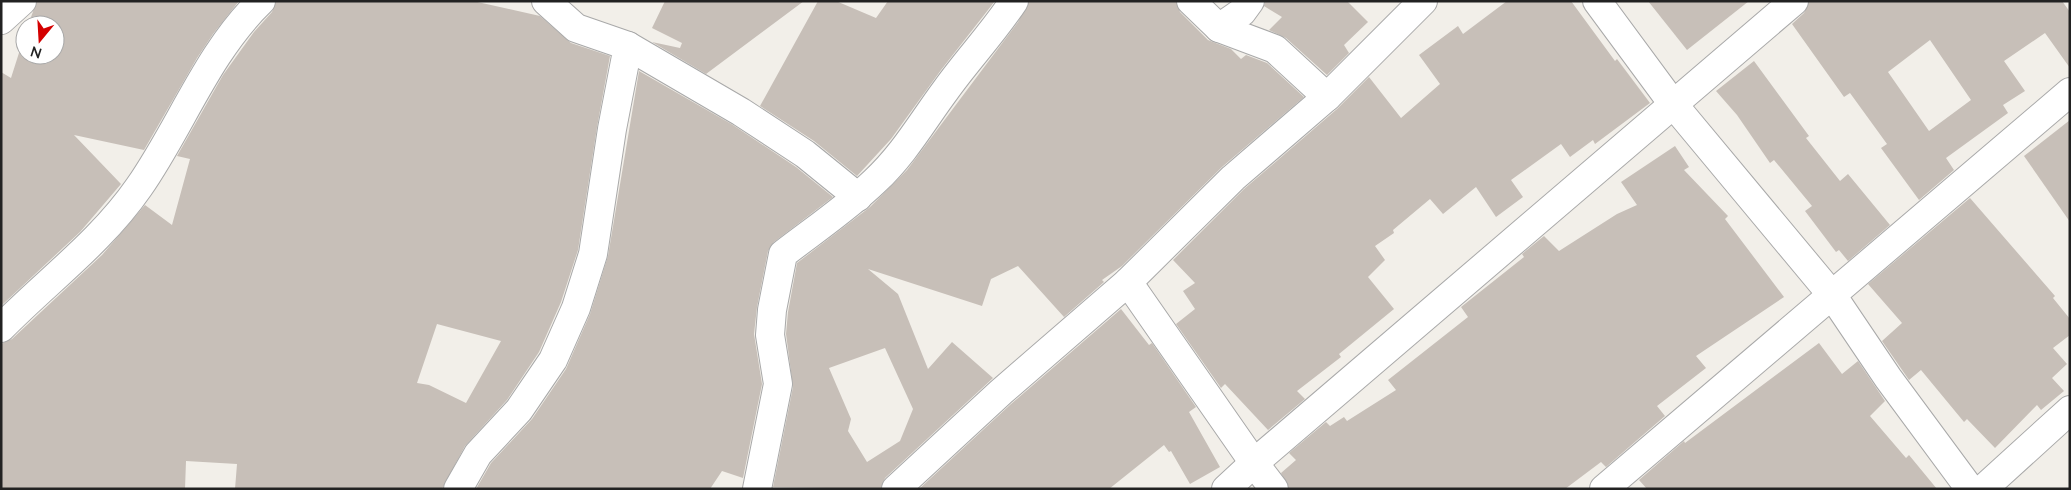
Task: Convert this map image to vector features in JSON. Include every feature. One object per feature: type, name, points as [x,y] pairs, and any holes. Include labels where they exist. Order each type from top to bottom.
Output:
[{"type":"street","points":[[1,20],[22,1]]},
{"type":"street","points":[[1,328],[34,294],[77,259],[138,188],[225,43],[242,19],[261,1]]},
{"type":"street","points":[[546,1],[576,28],[628,46],[741,112],[789,143],[858,197]]},
{"type":"street","points":[[757,489],[778,384],[770,335],[772,310],[783,254],[858,197],[908,145],[946,90],[1000,22],[1014,1]]},
{"type":"street","points":[[1191,1],[1218,28],[1275,50],[1327,97]]},
{"type":"street","points":[[1218,28],[1242,12],[1250,1]]},
{"type":"street","points":[[896,489],[1001,392],[1128,282],[1233,178],[1327,97],[1423,1]]},
{"type":"street","points":[[1597,1],[1673,104],[1832,295],[1888,378],[1970,489]]},
{"type":"street","points":[[1226,489],[1794,1]]},
{"type":"street","points":[[458,489],[478,454],[519,410],[553,360],[576,308],[593,254],[612,129],[628,46]]},
{"type":"street","points":[[1604,489],[2070,92]]},
{"type":"street","points":[[1128,282],[1274,489]]},
{"type":"street","points":[[1983,489],[2070,410]]},
{"type":"building","points":[[37,1],[239,1],[197,58],[144,150],[74,135],[121,184],[80,232],[2,305],[1,72],[11,78],[15,65],[65,65],[65,15],[32,15]]},
{"type":"building","points":[[276,1],[473,1],[540,16],[571,43],[610,56],[578,250],[561,302],[539,352],[507,400],[465,446],[442,489],[235,489],[237,464],[186,461],[185,489],[1,489],[1,344],[12,339],[102,255],[145,205],[172,225],[190,159],[177,156],[223,75],[254,32],[272,12]],"holes":[[[437,324],[501,341],[466,403],[429,385],[417,383]]]},
{"type":"building","points":[[665,1],[804,1],[706,74],[652,42],[680,48],[682,43],[652,28]]},
{"type":"building","points":[[818,1],[836,1],[876,18],[888,1],[995,1],[941,70],[891,139],[857,176],[814,141],[760,106]]},
{"type":"building","points":[[1029,1],[1176,1],[1180,12],[1208,40],[1231,49],[1241,59],[1246,55],[1267,63],[1304,97],[1222,167],[1122,266],[1102,280],[1104,282],[1064,317],[1018,266],[991,279],[982,306],[868,269],[898,294],[928,369],[952,342],[993,378],[885,478],[881,489],[773,487],[793,387],[786,334],[797,263],[870,207],[907,170],[1018,22]],"holes":[[[885,348],[913,409],[900,441],[867,462],[848,431],[851,419],[829,368]]]},
{"type":"building","points":[[1265,1],[1347,1],[1368,22],[1344,45],[1349,53],[1327,75],[1286,38],[1269,30],[1282,17],[1264,6]]},
{"type":"building","points":[[1507,1],[1571,1],[1615,61],[1617,59],[1650,103],[1595,144],[1593,140],[1570,157],[1561,144],[1511,180],[1523,197],[1496,217],[1476,187],[1443,214],[1430,199],[1393,230],[1394,233],[1375,246],[1385,260],[1368,277],[1394,309],[1339,354],[1341,357],[1297,391],[1305,399],[1268,430],[1225,384],[1221,388],[1176,324],[1195,309],[1183,291],[1195,283],[1173,260],[1244,189],[1337,109],[1369,77],[1401,118],[1440,84],[1419,55],[1458,26],[1463,34]]},
{"type":"building","points":[[1648,1],[1749,1],[1687,50]]},
{"type":"building","points":[[1809,1],[2062,1],[2070,12],[2070,68],[2045,33],[2004,61],[2025,91],[2003,105],[2008,113],[1946,158],[1954,170],[1919,200],[1881,148],[1887,144],[1850,93],[1844,97],[1792,24],[1804,13]],"holes":[[[1930,40],[1971,100],[1929,131],[1888,72]]]},
{"type":"building","points":[[1754,61],[1809,136],[1806,138],[1840,181],[1848,174],[1890,225],[1848,261],[1839,250],[1836,252],[1805,211],[1812,206],[1774,160],[1770,163],[1737,115],[1716,91]]},
{"type":"building","points":[[639,71],[733,125],[796,167],[833,197],[774,242],[768,251],[757,307],[754,334],[762,384],[743,478],[722,471],[710,489],[476,489],[491,463],[532,419],[566,369],[590,314],[608,256]]},
{"type":"building","points":[[2070,120],[2070,222],[2024,156]]},
{"type":"building","points":[[1675,146],[1689,167],[1684,170],[1728,216],[1725,219],[1784,297],[1696,356],[1706,368],[1657,406],[1665,416],[1606,467],[1601,462],[1565,489],[1289,489],[1281,473],[1296,460],[1289,453],[1326,422],[1330,426],[1344,417],[1347,421],[1396,390],[1388,380],[1468,317],[1461,307],[1524,257],[1522,254],[1544,236],[1559,251],[1617,214],[1637,205],[1621,182]]},
{"type":"building","points":[[1970,198],[2055,296],[2053,298],[2070,319],[2070,335],[2053,348],[2067,364],[2052,378],[2064,391],[2041,410],[2037,405],[1995,448],[1967,419],[1964,422],[1921,370],[1909,380],[1882,341],[1902,323],[1868,284]]},
{"type":"building","points":[[1121,309],[1149,345],[1152,343],[1196,407],[1189,412],[1220,467],[1190,484],[1171,451],[1169,452],[1164,445],[1109,489],[919,489],[1011,404]]},
{"type":"building","points":[[1819,343],[1842,374],[1858,361],[1885,401],[1870,416],[1906,458],[1909,455],[1937,489],[1647,489],[1639,480],[1684,441],[1685,443]]}]
